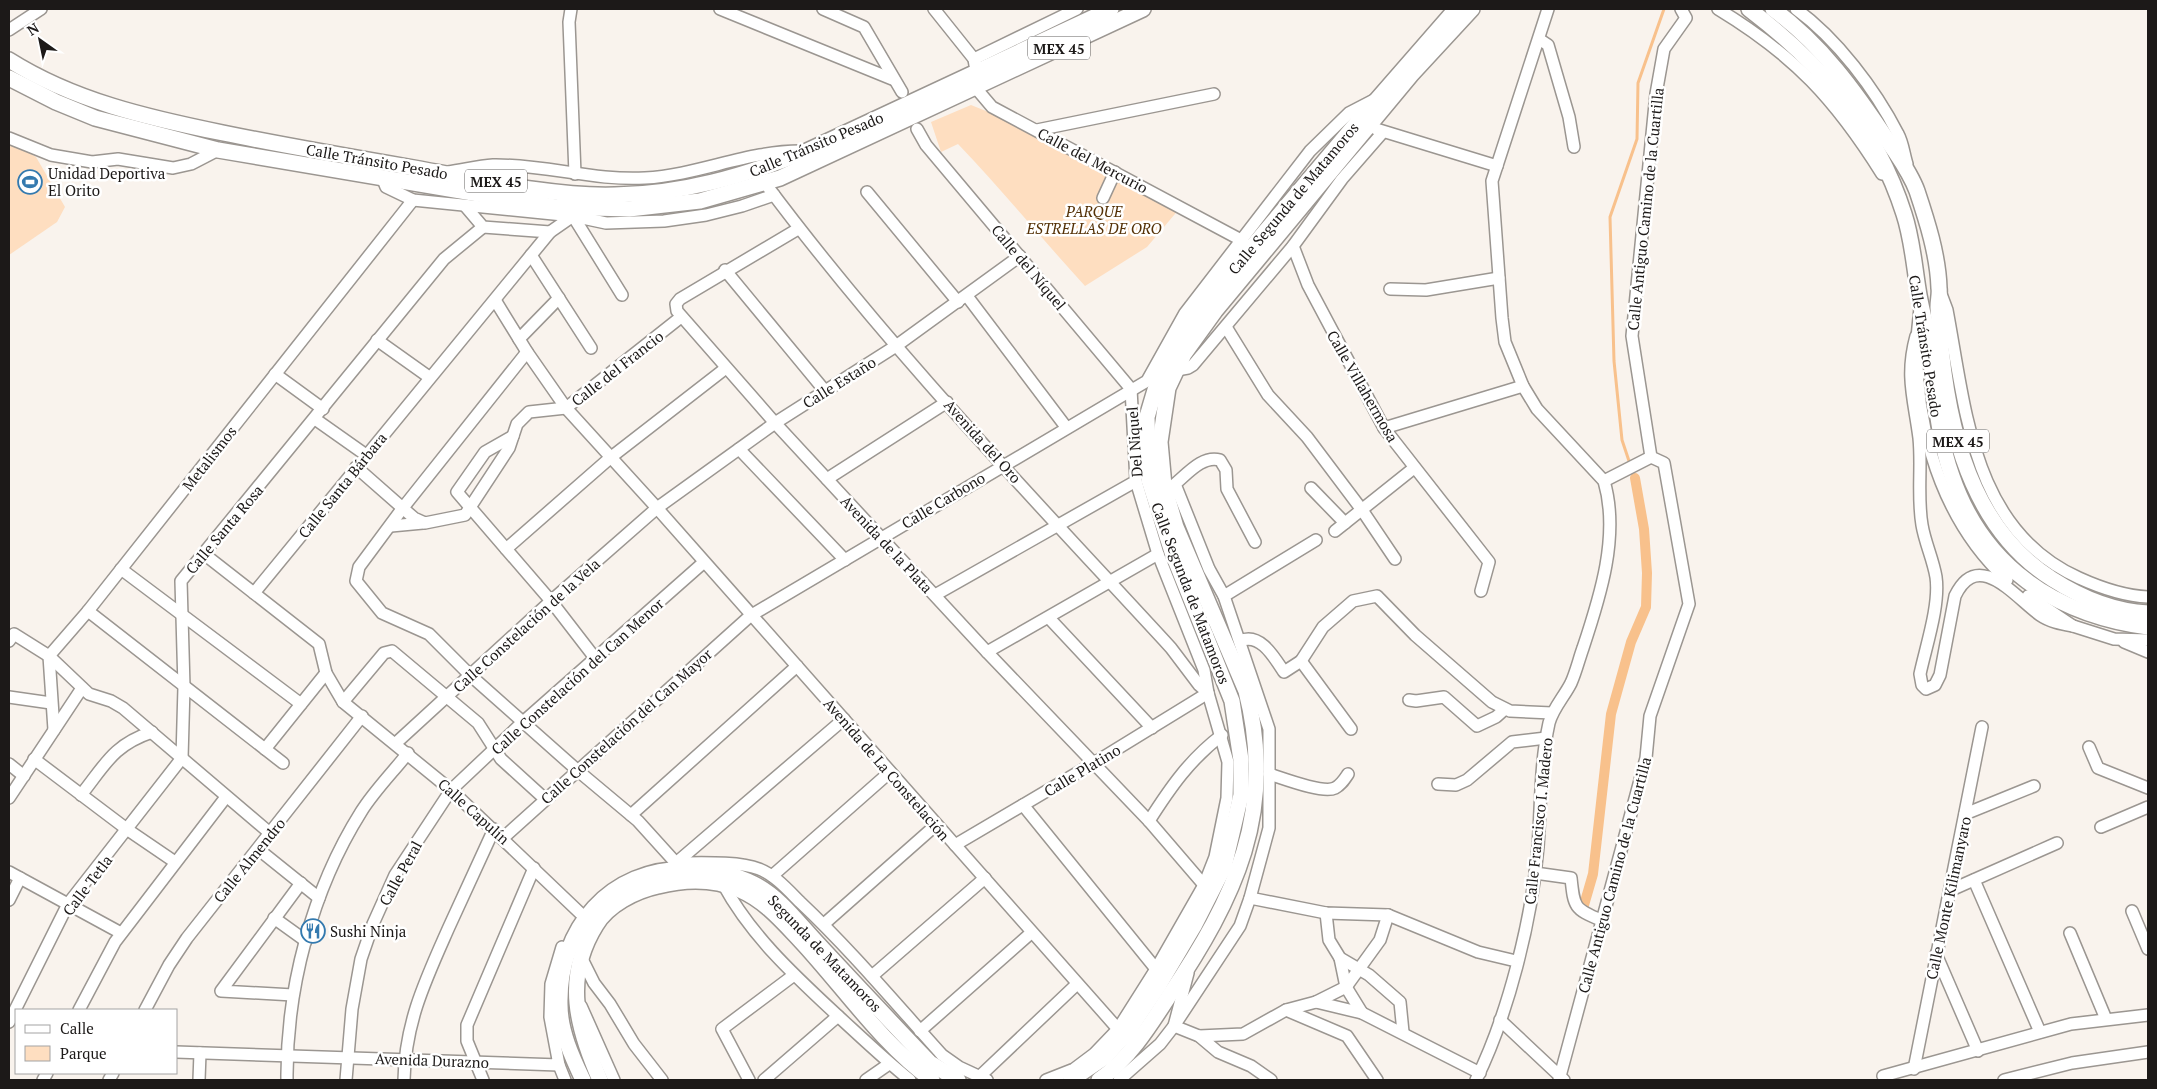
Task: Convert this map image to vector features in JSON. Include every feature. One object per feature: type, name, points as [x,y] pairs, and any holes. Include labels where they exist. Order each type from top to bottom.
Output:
[{"type":"main road","name":"MEX 45","points":[[975,73],[1110,9]]},
{"type":"main road","name":"MEX 45","points":[[975,73],[1143,9]]},
{"type":"main road","name":"Calle Segunda de Matamoros","points":[[1371,125],[1379,98],[1456,9]]},
{"type":"main road","name":"Calle Segunda de Matamoros","points":[[1071,1080],[1105,1057],[1127,1033],[1189,935],[1224,867],[1235,828],[1241,795],[1241,760],[1232,701],[1172,552],[1149,480],[1147,416],[1170,371],[1215,311],[1412,75],[1472,9]]},
{"type":"main road","name":"Calle Tránsito Pesado","points":[[1749,9],[1794,45],[1845,99],[1872,142],[1898,200],[1909,236],[1920,304],[1927,332],[1937,416],[1946,456],[1959,495],[1978,528],[2010,567],[2053,598],[2095,616],[2148,627]]},
{"type":"main road","name":"Calle Tránsito Pesado","points":[[1773,9],[1817,46],[1844,77],[1910,173],[1930,234],[1939,288],[1938,304],[1943,358],[1956,435],[1971,480],[1990,516],[2013,548],[2056,582],[2096,602],[2126,610],[2148,613]]},
{"type":"main road","name":"Calle Tránsito Pesado","points":[[9,60],[88,99],[142,116],[265,142],[441,172],[576,194],[615,195],[691,188],[735,178],[807,151],[975,73]]},
{"type":"main road","name":"Calle Tránsito Pesado","points":[[9,78],[56,102],[95,118],[218,150],[527,203],[594,210],[662,206],[700,201],[765,183],[814,163],[975,73]]},
{"type":"main road","name":"Calle Segunda de Matamoros","points":[[1099,1080],[1111,1072],[1131,1051],[1190,966],[1234,884],[1254,817],[1258,760],[1252,715],[1246,691],[1176,527],[1164,486],[1160,442],[1170,371]]},
{"type":"main road","name":"Segunda de Matamoros","points":[[647,881],[680,871],[711,869],[735,875],[771,894],[929,1073]]},
{"type":"main road","name":"Segunda de Matamoros","points":[[680,871],[741,890],[762,903],[775,914],[882,1033],[929,1073]]},
{"type":"main road","points":[[583,1080],[565,1036],[560,1007],[565,948],[583,920],[602,898],[612,891],[647,881]]},
{"type":"main road","points":[[600,1080],[580,1030],[576,994],[582,959],[588,938],[605,913],[626,899],[647,881]]},
{"type":"main road","points":[[929,1073],[958,1080]]},
{"type":"street","points":[[9,30],[41,9]]},
{"type":"street","points":[[571,9],[569,22],[575,174]]},
{"type":"street","points":[[720,9],[845,62],[892,79]]},
{"type":"street","points":[[823,9],[864,27],[892,79],[902,92]]},
{"type":"street","name":"Calle del Mercurio","points":[[934,9],[975,73],[992,107],[1243,241]]},
{"type":"street","points":[[975,73],[1076,9]]},
{"type":"street","points":[[1548,9],[1496,166],[1492,186],[1505,342],[1523,386],[1537,409],[1604,482],[1651,457]]},
{"type":"street","name":"Calle Antiguo Camino de la Cuartilla","points":[[1561,1079],[1601,920],[1646,758],[1650,716],[1689,604],[1664,463],[1651,457],[1632,336],[1656,94],[1664,49],[1686,18],[1681,9]]},
{"type":"street","points":[[1718,9],[1756,32],[1779,49],[1822,91],[1859,138],[1898,200]]},
{"type":"street","points":[[1796,9],[1837,45],[1875,97],[1899,136],[1910,173]]},
{"type":"street","points":[[1539,39],[1548,45],[1569,117],[1574,146]]},
{"type":"street","points":[[1037,130],[1136,112],[1214,94]]},
{"type":"street","points":[[1147,381],[1185,313],[1243,241],[1310,151],[1349,113],[1379,98]]},
{"type":"street","points":[[1371,125],[1496,166]]},
{"type":"street","name":"Calle Carbono","points":[[750,616],[1131,389],[1170,371],[1194,365],[1293,246],[1342,179],[1371,125]]},
{"type":"street","name":"Calle del Níquel","points":[[917,129],[926,145],[1131,389]]},
{"type":"street","points":[[9,138],[51,155],[92,162],[118,159],[173,168],[191,164],[218,150]]},
{"type":"street","points":[[441,172],[493,166],[600,177],[646,178],[709,167],[762,153],[807,151]]},
{"type":"street","points":[[1103,198],[1115,172]]},
{"type":"street","points":[[382,177],[386,187],[413,200],[466,207],[573,216],[606,223],[664,221],[706,215],[742,206],[774,195]]},
{"type":"street","name":"Avenida del Oro","points":[[765,183],[798,229],[896,346],[1171,648],[1199,685],[1208,693]]},
{"type":"street","points":[[866,192],[962,299],[1066,427]]},
{"type":"street","name":"Metalismos","points":[[49,656],[88,611],[413,200]]},
{"type":"street","points":[[466,207],[483,227],[550,232]]},
{"type":"street","name":"Calle Santa Bárbara","points":[[254,593],[429,377],[550,232],[573,216],[594,210]]},
{"type":"street","points":[[573,216],[622,295]]},
{"type":"street","name":"Calle Santa Rosa","points":[[182,758],[184,687],[181,581],[444,259],[483,227]]},
{"type":"street","points":[[681,317],[677,312],[676,304],[680,299],[725,270],[798,229]]},
{"type":"street","name":"Calle Villahermosa","points":[[1293,246],[1308,285],[1384,428],[1489,562],[1481,591]]},
{"type":"street","points":[[532,255],[591,348]]},
{"type":"street","name":"Calle Estaño","points":[[658,508],[775,423],[896,346],[1020,256]]},
{"type":"street","points":[[725,270],[825,391]]},
{"type":"street","points":[[1390,289],[1426,290],[1499,278]]},
{"type":"street","points":[[1939,288],[1946,310],[1975,453],[1990,490],[2005,516],[2039,553],[2069,574],[2112,591],[2148,597]]},
{"type":"street","points":[[519,339],[559,298]]},
{"type":"street","name":"Avenida de La Constelación","points":[[494,300],[566,408],[658,508],[750,616],[797,666],[985,878],[1031,933],[1118,1029]]},
{"type":"street","points":[[1920,304],[1916,336],[1910,358],[1910,382],[1919,440],[1919,493],[1922,526],[1936,577],[1936,595],[1920,674],[1922,685],[1926,689],[1935,685],[1938,680],[1955,596],[1960,584],[1974,576],[1992,577],[2042,616],[2116,639],[2148,652]]},
{"type":"street","name":"Avenida de la Plata","points":[[681,317],[775,423],[987,652],[1149,821],[1204,885]]},
{"type":"street","name":"Calle del Francio","points":[[425,523],[465,516],[509,448],[516,424],[530,412],[566,408],[681,317]]},
{"type":"street","points":[[1226,327],[1268,395],[1307,437],[1362,510],[1395,560]]},
{"type":"street","points":[[1916,336],[1923,409],[1931,451],[1939,477],[1956,515],[1979,551],[2006,580],[2073,626]]},
{"type":"street","points":[[377,340],[429,377]]},
{"type":"street","points":[[527,352],[402,509],[359,567],[356,581],[382,613],[426,630],[470,675],[631,815],[680,871]]},
{"type":"street","points":[[506,548],[610,458],[726,368]]},
{"type":"street","points":[[275,374],[323,409]]},
{"type":"street","points":[[1384,428],[1523,386]]},
{"type":"street","name":"Del Niquel","points":[[1046,1080],[1074,1069],[1094,1054],[1118,1029],[1204,885],[1215,857],[1227,798],[1228,762],[1222,735],[1208,693],[1204,670],[1158,554],[1136,481],[1131,389]]},
{"type":"street","points":[[827,479],[947,402]]},
{"type":"street","points":[[315,419],[366,455]]},
{"type":"street","points":[[513,436],[485,452],[457,492],[551,601],[595,658]]},
{"type":"street","points":[[738,449],[845,560]]},
{"type":"street","points":[[1119,1080],[1160,1044],[1240,926],[1250,898],[1269,828],[1269,729],[1224,596],[1209,569],[1175,484],[1201,462],[1212,458],[1220,460],[1226,470],[1228,489],[1255,542]]},
{"type":"street","points":[[356,467],[402,509],[425,523]]},
{"type":"street","points":[[1336,531],[1414,468]]},
{"type":"street","points":[[935,595],[1136,481]]},
{"type":"street","name":"Calle Francisco I. Madero","points":[[1478,1076],[1500,1020],[1516,961],[1535,873],[1541,768],[1552,713],[1571,684],[1601,592],[1610,517],[1608,496],[1604,482]]},
{"type":"street","points":[[1311,488],[1345,524]]},
{"type":"street","name":"Calle Constelación de la Vela","points":[[396,743],[551,601],[658,508]]},
{"type":"street","points":[[391,526],[425,523]]},
{"type":"street","points":[[1176,527],[1209,569]]},
{"type":"street","points":[[1224,596],[1316,540]]},
{"type":"street","points":[[204,554],[319,644],[326,673],[344,702],[384,652],[392,651],[478,723],[501,759],[545,799]]},
{"type":"street","points":[[987,652],[1158,554]]},
{"type":"street","name":"Calle Constelación del Can Menor","points":[[451,790],[523,722],[704,563]]},
{"type":"street","points":[[121,569],[301,704]]},
{"type":"street","points":[[1240,641],[1248,638],[1259,641],[1284,672],[1301,661],[1323,626],[1353,601],[1376,596],[1415,635],[1492,702],[1510,711],[1552,713]]},
{"type":"street","points":[[88,611],[283,763]]},
{"type":"street","name":"Calle Constelación del Can Mayor","points":[[503,838],[750,616]]},
{"type":"street","points":[[1049,618],[1152,728]]},
{"type":"street","points":[[12,637],[49,656],[89,694],[111,701],[123,708],[271,834]]},
{"type":"street","points":[[2116,639],[2148,640]]},
{"type":"street","points":[[49,656],[54,730]]},
{"type":"street","points":[[1301,661],[1351,729]]},
{"type":"street","points":[[631,815],[797,666]]},
{"type":"street","points":[[265,749],[326,673]]},
{"type":"street","points":[[9,798],[82,688]]},
{"type":"street","name":"Calle Platino","points":[[955,845],[1094,764],[1208,693]]},
{"type":"street","points":[[9,697],[51,703]]},
{"type":"street","points":[[1409,700],[1416,702],[1444,697],[1477,726],[1496,717],[1506,709]]},
{"type":"street","name":"Calle Capulín","points":[[344,702],[451,790],[580,913]]},
{"type":"street","name":"Calle Almendro","points":[[146,1009],[169,965],[187,938],[271,834],[362,716]]},
{"type":"street","points":[[680,871],[844,719]]},
{"type":"street","name":"Calle Monte Kilimanyaro","points":[[1914,1069],[1982,727]]},
{"type":"street","points":[[81,795],[115,752],[131,739],[152,732]]},
{"type":"street","points":[[1149,821],[1174,782],[1199,753],[1222,735]]},
{"type":"street","points":[[1438,784],[1456,785],[1467,780],[1512,742],[1546,738]]},
{"type":"street","points":[[2089,747],[2098,768],[2148,788]]},
{"type":"street","points":[[287,1080],[286,1056],[293,995],[319,898],[358,817],[408,753]]},
{"type":"street","points":[[34,758],[128,830],[175,862]]},
{"type":"street","name":"Calle Tetla","points":[[16,1009],[68,904],[128,830],[182,758]]},
{"type":"street","points":[[9,764],[24,776]]},
{"type":"street","points":[[772,876],[890,772]]},
{"type":"street","points":[[1268,774],[1322,789],[1333,790],[1342,784],[1348,774]]},
{"type":"street","points":[[1965,814],[2034,786]]},
{"type":"street","name":"Calle Peral","points":[[346,1080],[347,1057],[361,959],[373,924],[395,875],[451,790]]},
{"type":"street","points":[[80,1009],[121,933],[226,797]]},
{"type":"street","points":[[1023,805],[1156,968]]},
{"type":"street","points":[[2101,827],[2148,807]]},
{"type":"street","points":[[824,924],[936,825]]},
{"type":"street","points":[[404,1080],[404,1059],[416,1002],[426,975],[494,829]]},
{"type":"street","points":[[1951,890],[2058,843]]},
{"type":"street","points":[[258,849],[319,898]]},
{"type":"street","points":[[565,1080],[559,1065],[550,1017],[551,984],[580,913],[603,890],[637,872],[680,871],[706,863],[758,868],[772,876],[824,924],[942,1056],[983,1079],[1077,984]]},
{"type":"street","points":[[483,1080],[466,1041],[467,1024],[534,868]]},
{"type":"street","points":[[9,872],[121,933]]},
{"type":"street","points":[[1535,873],[1571,878],[1574,904],[1581,912],[1601,920]]},
{"type":"street","points":[[9,900],[20,878]]},
{"type":"street","points":[[872,976],[985,878]]},
{"type":"street","points":[[1974,880],[2040,1032]]},
{"type":"street","points":[[293,995],[221,992],[301,883]]},
{"type":"street","points":[[723,884],[736,908],[749,926],[794,975],[889,1064],[910,1080]]},
{"type":"street","points":[[1250,898],[1326,913],[1388,915],[1478,952],[1516,961]]},
{"type":"street","points":[[2132,911],[2144,924],[2148,949]]},
{"type":"street","points":[[1326,913],[1329,940],[1340,958],[1346,988],[1362,1013]]},
{"type":"street","points":[[1199,1036],[1244,1034],[1286,1010],[1316,1002],[1346,988],[1380,940],[1388,915]]},
{"type":"street","points":[[274,918],[306,942]]},
{"type":"street","points":[[920,1031],[1031,933]]},
{"type":"street","points":[[2070,934],[2106,1019]]},
{"type":"street","points":[[1936,954],[1978,1051]]},
{"type":"street","points":[[1340,958],[1360,970],[1400,1002],[1403,1032]]},
{"type":"street","points":[[582,959],[594,983],[610,1004],[634,1044],[662,1080]]},
{"type":"street","points":[[1174,1026],[1190,966]]},
{"type":"street","points":[[749,1080],[722,1029],[794,975]]},
{"type":"street","points":[[576,994],[614,1080]]},
{"type":"street","points":[[1316,1002],[1362,1013],[1403,1032],[1478,1076]]},
{"type":"street","points":[[1286,1010],[1347,1036],[1377,1080]]},
{"type":"street","points":[[1883,1076],[1914,1069],[2071,1024],[2148,1015]]},
{"type":"street","points":[[764,1080],[838,1016]]},
{"type":"street","points":[[1500,1020],[1561,1079]]},
{"type":"street","points":[[1174,1026],[1199,1036],[1218,1052],[1251,1066],[1271,1080]]},
{"type":"street","name":"Avenida Durazno","points":[[178,1052],[559,1065]]},
{"type":"street","points":[[2004,1080],[2072,1063],[2148,1052]]},
{"type":"street","points":[[199,1080],[200,1053]]},
{"type":"street","points":[[866,1080],[889,1064]]},
{"type":"green space","name":"PARQUE ESTRELLAS DE ORO","points":[[971,105],[1006,119],[1180,208],[1147,247],[1085,286],[958,144],[941,152],[931,122]]},
{"type":"green space","name":"Unidad Deportiva El Orito","points":[[9,141],[36,157],[65,207],[57,222],[9,255]]},
{"type":"waterway","points":[[1629,461],[1622,440],[1614,361],[1610,217],[1637,139],[1638,83],[1664,9]]},
{"type":"waterway","points":[[1584,905],[1593,874],[1611,714],[1631,642],[1646,607],[1647,573],[1644,529],[1635,478]]},
{"type":"place","name":"Unidad Deportiva El Orito","points":[[30,182]]},
{"type":"place","name":"Sushi Ninja","points":[[313,931]]}]
